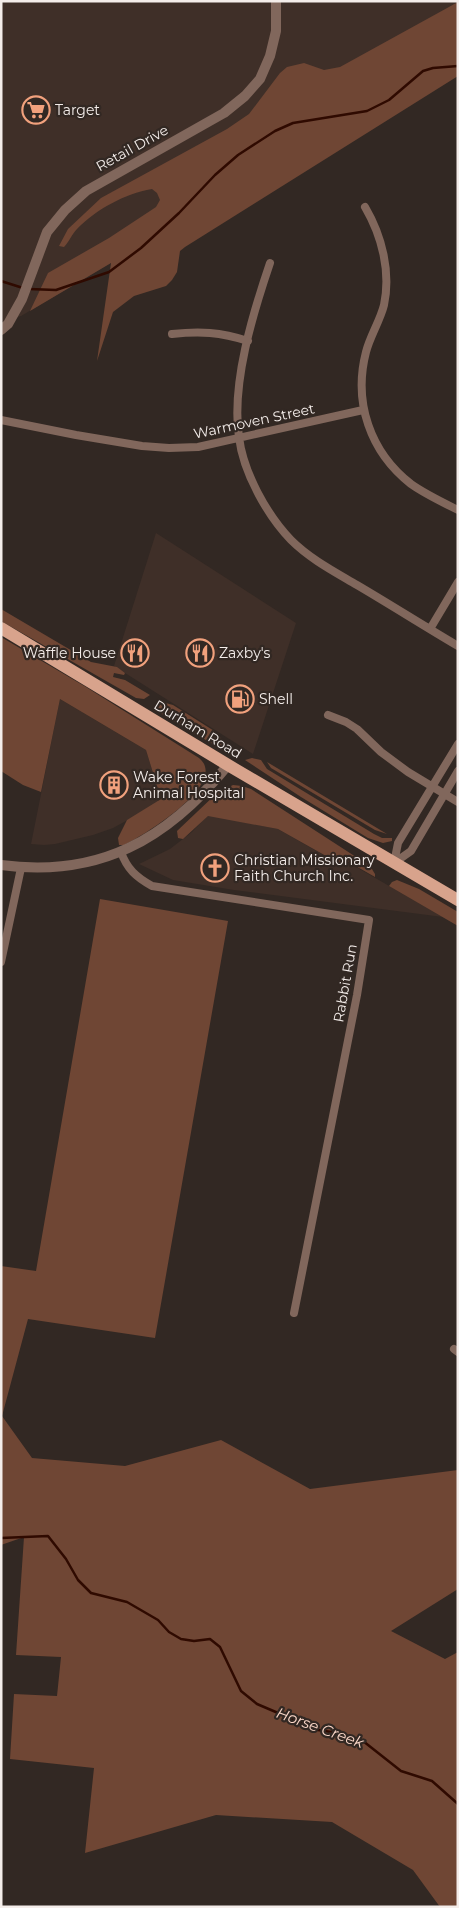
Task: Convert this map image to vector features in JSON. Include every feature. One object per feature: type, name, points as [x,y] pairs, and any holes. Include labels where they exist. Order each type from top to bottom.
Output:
[{"type":"main road","name":"Durham Road","points":[[1,628],[228,765],[458,900]]},
{"type":"street","name":"Retail Drive","points":[[1,330],[8,324],[22,299],[47,232],[65,210],[86,190],[224,114],[245,96],[260,79],[270,56],[276,32],[276,1]]},
{"type":"street","points":[[365,207],[374,222],[382,243],[386,288],[384,306],[366,351],[361,381],[363,410],[376,443],[398,472],[420,490],[458,510]]},
{"type":"street","points":[[270,263],[248,341],[239,385],[237,413],[239,438],[249,472],[268,512],[292,541],[320,562],[458,646]]},
{"type":"street","points":[[172,334],[196,331],[227,334],[248,341]]},
{"type":"street","name":"Warmoven Street","points":[[1,420],[142,446],[169,448],[198,447],[363,410]]},
{"type":"street","points":[[430,629],[458,582]]},
{"type":"street","points":[[328,715],[357,729],[381,752],[432,787],[458,802]]},
{"type":"street","points":[[394,863],[398,843],[458,744]]},
{"type":"street","points":[[1,865],[21,868],[80,865],[121,852],[143,841],[183,813],[209,788],[228,765]]},
{"type":"street","points":[[394,863],[411,851],[458,771]]},
{"type":"street","name":"Rabbit Run","points":[[121,852],[126,866],[131,872],[152,886],[369,920],[294,1313]]},
{"type":"street","points":[[1,962],[21,868]]},
{"type":"shaded area","points":[[1,1],[458,1],[458,58],[21,316],[1,322]]},
{"type":"shaded area","points":[[458,2],[458,76],[185,247],[180,251],[177,272],[166,286],[134,296],[113,312],[97,361],[111,263],[30,311],[48,273],[109,238],[156,207],[160,200],[157,193],[152,189],[112,203],[93,215],[77,229],[64,247],[59,246],[68,229],[101,198],[227,129],[249,114],[280,73],[287,67],[304,63],[324,70],[340,67]]},
{"type":"shaded area","points":[[156,533],[296,623],[253,754],[114,666]]},
{"type":"shaded area","points":[[1,609],[91,662],[117,667],[125,673],[124,675],[114,673],[113,677],[125,680],[150,695],[144,699],[136,698],[1,621]]},
{"type":"shaded area","points":[[1,637],[86,687],[199,758],[205,769],[203,781],[194,794],[180,808],[148,831],[124,845],[119,845],[118,838],[127,820],[161,799],[146,750],[60,699],[41,792],[23,785],[1,771]]},
{"type":"shaded area","points":[[60,699],[146,750],[161,799],[113,828],[93,835],[55,844],[31,844]]},
{"type":"shaded area","points":[[158,701],[173,705],[219,734],[224,747],[216,746],[162,714],[158,708]]},
{"type":"shaded area","points":[[252,758],[261,760],[267,769],[374,834],[382,838],[392,838],[392,841],[383,843],[368,838],[245,760]]},
{"type":"shaded area","points":[[267,762],[387,834],[375,830],[271,768]]},
{"type":"shaded area","points":[[233,785],[251,789],[370,866],[375,877],[345,860],[342,865],[278,829],[208,816],[183,839],[178,838],[177,831],[217,793]]},
{"type":"shaded area","points":[[208,815],[278,829],[341,865],[344,860],[443,917],[234,890],[173,880],[139,864],[170,849],[192,832]]},
{"type":"shaded area","points":[[397,880],[419,889],[458,912],[458,926],[389,886]]},
{"type":"shaded area","points":[[100,899],[228,921],[155,1338],[28,1319],[2,1416],[32,1458],[125,1466],[221,1440],[310,1489],[458,1470],[458,1589],[391,1631],[445,1659],[458,1652],[458,1907],[440,1907],[413,1870],[332,1822],[216,1815],[85,1853],[94,1768],[10,1759],[14,1694],[57,1696],[61,1657],[16,1655],[24,1537],[1,1545],[1,1266],[36,1271]]},
{"type":"waterway","points":[[29,289],[56,290],[109,272],[141,248],[238,155],[275,131],[293,123],[367,111],[389,100],[423,71],[433,68],[458,66]]},
{"type":"waterway","points":[[1,281],[23,288]]},
{"type":"waterway","name":"Horse Creek","points":[[1,1538],[48,1536],[66,1559],[78,1580],[91,1593],[127,1602],[158,1620],[169,1632],[181,1639],[194,1641],[210,1639],[220,1647],[241,1691],[257,1704],[318,1730],[338,1733],[363,1741],[401,1771],[432,1781],[458,1804]]},
{"type":"place","name":"Target","points":[[36,110]]},
{"type":"place","name":"Waffle House","points":[[135,653]]},
{"type":"place","name":"Zaxby's","points":[[200,653]]},
{"type":"place","name":"Shell","points":[[240,699]]},
{"type":"place","name":"Wake Forest Animal Hospital","points":[[114,785]]},
{"type":"place","name":"Christian Missionary Faith Church Inc.","points":[[215,868]]}]
